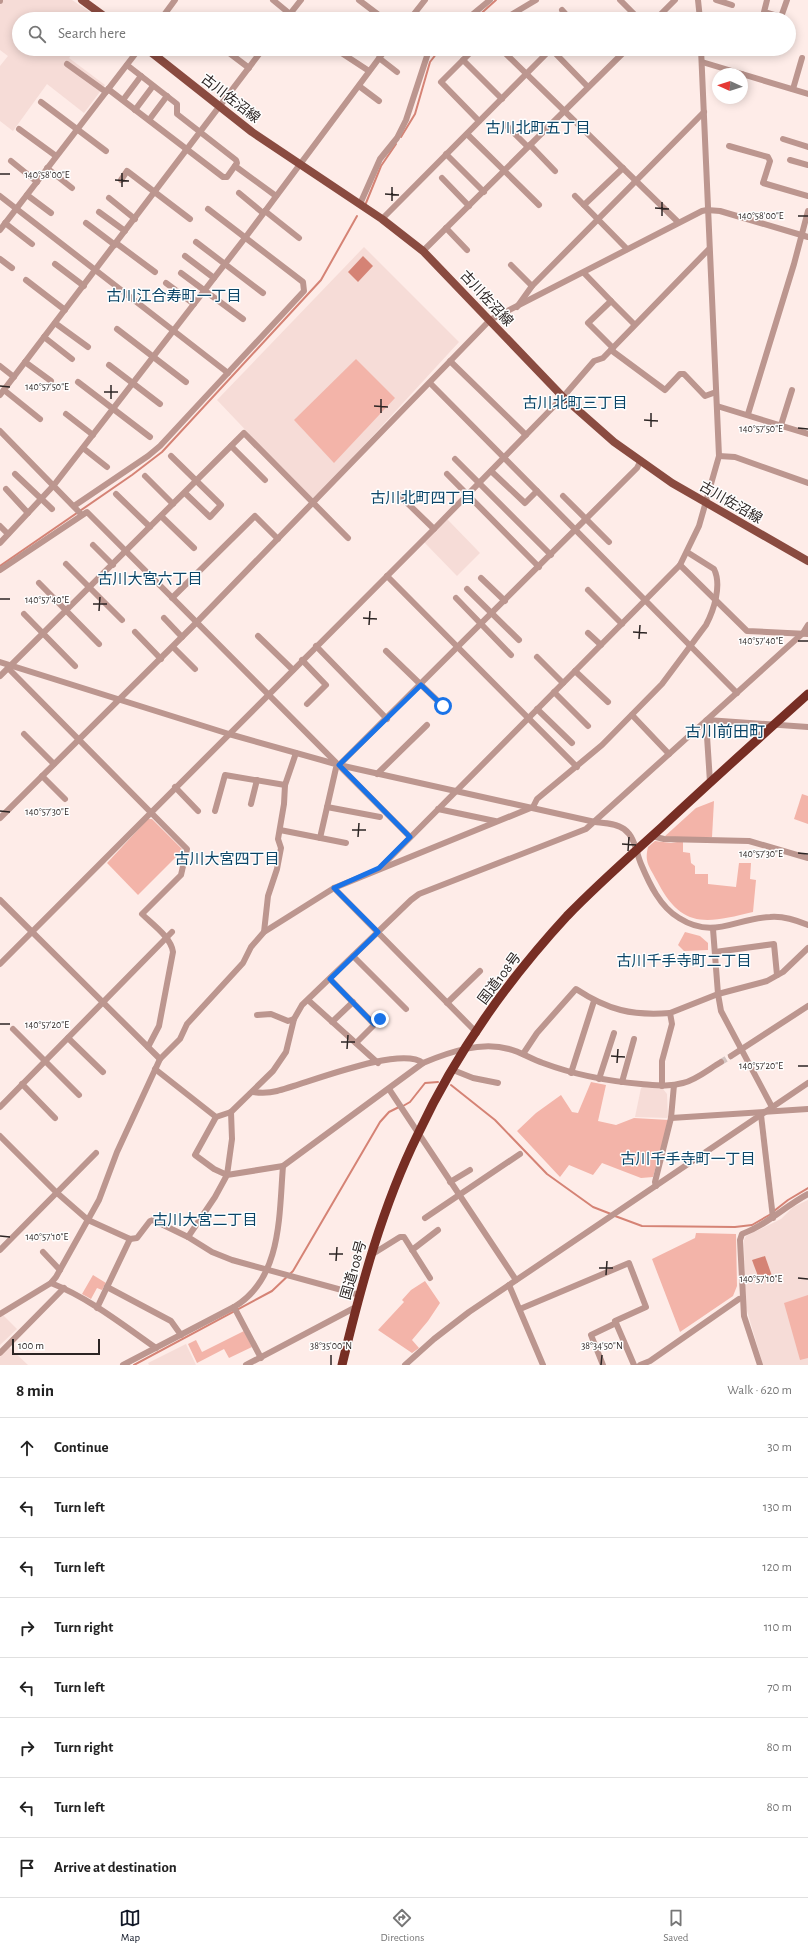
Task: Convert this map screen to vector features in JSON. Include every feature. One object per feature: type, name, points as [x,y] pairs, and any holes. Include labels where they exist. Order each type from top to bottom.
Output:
[{"type":"highway","name":"国道108号","points":[[342,1365],[356,1307],[371,1255],[393,1191],[418,1134],[453,1070],[476,1033],[522,970],[568,916],[637,849],[808,694]]},
{"type":"main road","points":[[82,0],[98,12]]},
{"type":"main road","name":"古川佐沼線","points":[[157,56],[219,106],[300,164],[382,219],[423,251],[564,397],[591,423],[640,462],[705,502],[808,561]]},
{"type":"street","points":[[273,0],[284,12]]},
{"type":"street","points":[[291,12],[301,0]]},
{"type":"street","points":[[359,0],[375,12]]},
{"type":"street","points":[[416,12],[425,0]]},
{"type":"street","points":[[476,12],[490,0]]},
{"type":"street","points":[[516,12],[536,0]]},
{"type":"street","points":[[620,0],[632,12]]},
{"type":"street","points":[[665,0],[670,5]]},
{"type":"street","points":[[663,12],[675,0]]},
{"type":"street","points":[[698,0],[699,12]]},
{"type":"street","points":[[716,0],[732,5]]},
{"type":"street","points":[[764,12],[767,0]]},
{"type":"street","points":[[783,12],[787,0]]},
{"type":"street","points":[[165,12],[172,1]]},
{"type":"street","points":[[0,230],[134,56]]},
{"type":"street","points":[[233,56],[249,68]]},
{"type":"street","points":[[40,419],[2,392],[258,56]]},
{"type":"street","points":[[346,56],[369,72]]},
{"type":"street","points":[[360,204],[380,159],[397,138],[406,120],[426,56]]},
{"type":"street","points":[[467,56],[441,82],[479,121]]},
{"type":"street","points":[[508,56],[678,222]]},
{"type":"street","points":[[382,219],[546,56]]},
{"type":"street","points":[[558,56],[588,87]]},
{"type":"street","points":[[423,251],[619,56]]},
{"type":"street","points":[[379,868],[680,565],[699,526],[719,456],[707,210],[702,56]]},
{"type":"street","points":[[0,543],[42,499],[83,448],[245,238],[379,58],[397,72]]},
{"type":"street","points":[[793,89],[802,58]]},
{"type":"street","points":[[463,60],[502,99]]},
{"type":"street","points":[[702,62],[722,68]]},
{"type":"street","points":[[67,64],[123,100],[224,177],[227,177],[235,166],[236,160],[177,114],[177,104],[127,66]]},
{"type":"street","points":[[123,100],[141,76]]},
{"type":"street","points":[[748,76],[808,94]]},
{"type":"street","points":[[135,110],[153,86]]},
{"type":"street","points":[[358,86],[379,101]]},
{"type":"street","points":[[149,120],[167,96]]},
{"type":"street","points":[[41,102],[106,151]]},
{"type":"street","points":[[516,308],[532,286],[704,112]]},
{"type":"street","points":[[506,125],[555,170]]},
{"type":"street","points":[[20,129],[56,156]]},
{"type":"street","points":[[467,134],[539,205]]},
{"type":"street","points":[[783,140],[808,147]]},
{"type":"street","points":[[729,146],[768,157],[770,161],[763,183],[808,196]]},
{"type":"street","points":[[446,154],[484,192]]},
{"type":"street","points":[[790,160],[808,165]]},
{"type":"street","points":[[11,161],[37,182]]},
{"type":"street","points":[[235,166],[276,196]]},
{"type":"street","points":[[47,168],[72,188]]},
{"type":"street","points":[[584,205],[623,168]]},
{"type":"street","points":[[121,180],[127,171],[190,219]]},
{"type":"street","points":[[442,178],[469,206]]},
{"type":"street","points":[[238,193],[299,238]]},
{"type":"street","points":[[27,195],[51,213]]},
{"type":"street","points":[[0,196],[228,373]]},
{"type":"street","points":[[575,196],[627,249]]},
{"type":"street","points":[[108,198],[135,219]]},
{"type":"street","points":[[75,507],[160,446],[304,291],[303,282],[208,209]]},
{"type":"street","points":[[0,818],[161,659],[490,320],[584,273],[678,222],[694,214],[707,210],[720,211],[808,237]]},
{"type":"street","points":[[748,414],[794,264],[808,211]]},
{"type":"street","points":[[99,212],[125,231]]},
{"type":"street","points":[[5,223],[32,244]]},
{"type":"street","points":[[86,223],[155,272]]},
{"type":"street","points":[[446,228],[467,250]]},
{"type":"street","points":[[196,242],[263,293]]},
{"type":"street","points":[[0,964],[492,471],[564,397],[594,361],[603,358],[709,249]]},
{"type":"street","points":[[185,256],[214,278]]},
{"type":"street","points":[[0,259],[12,268]]},
{"type":"street","points":[[55,264],[84,286]]},
{"type":"street","points":[[511,265],[532,286]]},
{"type":"street","points":[[181,273],[243,319]]},
{"type":"street","points":[[584,273],[633,323]]},
{"type":"street","points":[[26,280],[65,310]]},
{"type":"street","points":[[166,283],[194,304]]},
{"type":"street","points":[[611,301],[588,323],[612,349],[665,390],[680,374],[684,374],[705,396],[716,392]]},
{"type":"street","points":[[55,323],[88,348]]},
{"type":"street","points":[[116,328],[186,382]]},
{"type":"street","points":[[44,337],[72,359]]},
{"type":"street","points":[[450,361],[526,435]]},
{"type":"street","points":[[25,362],[51,381]]},
{"type":"street","points":[[110,365],[160,404]]},
{"type":"street","points":[[0,366],[14,377]]},
{"type":"street","points":[[78,382],[150,437]]},
{"type":"street","points":[[430,383],[737,693]]},
{"type":"street","points":[[781,425],[792,390]]},
{"type":"street","points":[[717,406],[748,414],[808,434]]},
{"type":"street","points":[[66,414],[93,435]]},
{"type":"street","points":[[0,431],[81,514]]},
{"type":"street","points":[[0,676],[244,433],[348,538]]},
{"type":"street","points":[[231,446],[265,480]]},
{"type":"street","points":[[83,448],[107,467]]},
{"type":"street","points":[[171,456],[221,505],[210,517],[184,492]]},
{"type":"street","points":[[719,456],[734,456],[808,483]]},
{"type":"street","points":[[456,459],[551,555]]},
{"type":"street","points":[[320,838],[336,768],[551,555],[637,468],[640,462]]},
{"type":"street","points":[[492,471],[525,504],[537,491]]},
{"type":"street","points":[[15,474],[52,509]]},
{"type":"street","points":[[447,474],[539,567]]},
{"type":"street","points":[[145,476],[173,504]]},
{"type":"street","points":[[6,490],[28,513]]},
{"type":"street","points":[[116,494],[150,527]]},
{"type":"street","points":[[400,495],[434,529]]},
{"type":"street","points":[[563,496],[609,542]]},
{"type":"street","points":[[0,570],[81,514],[87,512],[410,837]]},
{"type":"street","points":[[162,516],[194,548]]},
{"type":"street","points":[[172,598],[254,516],[278,539]]},
{"type":"street","points":[[0,526],[8,534]]},
{"type":"street","points":[[93,545],[112,565]]},
{"type":"street","points":[[0,1314],[51,1283],[60,1270],[99,1200],[117,1152],[160,1059],[180,1039],[187,1024],[196,1013],[243,963],[251,948],[264,932],[334,888],[379,868],[533,807],[537,799],[577,766],[632,715],[662,684],[678,664],[690,644],[706,625],[712,614],[715,600],[717,582],[714,569],[687,552]]},
{"type":"street","points":[[66,564],[122,620]]},
{"type":"street","points":[[680,565],[748,631],[805,634]]},
{"type":"street","points":[[387,576],[577,766]]},
{"type":"street","points":[[481,578],[504,601]]},
{"type":"street","points":[[39,583],[99,644]]},
{"type":"street","points":[[467,589],[519,640]]},
{"type":"street","points":[[588,590],[622,624]]},
{"type":"street","points":[[456,598],[510,655]]},
{"type":"street","points":[[24,614],[75,666]]},
{"type":"street","points":[[164,618],[182,637]]},
{"type":"street","points":[[721,1062],[692,1079],[662,1086],[599,1079],[571,1073],[509,1048],[466,1048],[444,1054],[423,1063],[283,1166],[227,1175],[214,1169],[195,1154],[216,1117],[232,1112],[273,1071],[286,1052],[294,1019],[302,1005],[410,900],[419,894],[586,830],[737,693],[805,634],[808,624]]},
{"type":"street","points":[[135,632],[161,659]]},
{"type":"street","points":[[588,633],[601,645]]},
{"type":"street","points":[[258,636],[293,670]]},
{"type":"street","points":[[173,646],[195,669]]},
{"type":"street","points":[[316,646],[387,718]]},
{"type":"street","points":[[386,651],[443,706]]},
{"type":"street","points":[[537,656],[563,683]]},
{"type":"street","points":[[302,660],[326,685],[307,704]]},
{"type":"street","points":[[0,662],[10,667],[229,734],[339,765],[456,792],[533,807],[624,829],[637,849],[640,862],[655,892],[671,913],[688,923],[713,929],[768,917],[782,917],[808,925]]},
{"type":"street","points":[[10,667],[79,740],[187,849],[181,875],[142,914],[166,938],[171,945],[172,952],[159,1026],[148,1047]]},
{"type":"street","points":[[575,671],[608,702]]},
{"type":"street","points":[[554,692],[588,726]]},
{"type":"street","points":[[537,709],[572,743]]},
{"type":"street","points":[[632,715],[669,754]]},
{"type":"street","points":[[707,720],[808,727]]},
{"type":"street","points":[[707,720],[710,782]]},
{"type":"street","points":[[377,774],[427,724]]},
{"type":"street","points":[[24,734],[54,764]]},
{"type":"street","points":[[264,932],[268,896],[277,869],[280,848],[278,839],[284,804],[285,785],[296,753]]},
{"type":"street","points":[[215,811],[225,775],[285,785]]},
{"type":"street","points":[[42,776],[65,799]]},
{"type":"street","points":[[251,804],[257,780]]},
{"type":"street","points":[[175,787],[198,811]]},
{"type":"street","points":[[327,806],[380,817]]},
{"type":"street","points":[[438,809],[496,822]]},
{"type":"street","points":[[280,830],[346,843]]},
{"type":"street","points":[[652,836],[664,839],[749,841],[808,858]]},
{"type":"street","points":[[334,888],[476,1033]]},
{"type":"street","points":[[0,900],[160,1059]]},
{"type":"street","points":[[713,929],[718,994],[721,1010],[772,1107]]},
{"type":"street","points":[[0,1107],[172,932]]},
{"type":"street","points":[[715,952],[774,944],[777,975]]},
{"type":"street","points":[[523,1054],[537,1033],[576,989],[594,1001],[622,1012],[647,1015],[670,1013],[718,994],[767,981],[783,972],[808,948]]},
{"type":"street","points":[[354,956],[406,1009]]},
{"type":"street","points":[[447,1003],[480,971]]},
{"type":"street","points":[[330,979],[374,1024]]},
{"type":"street","points":[[308,1000],[378,1062]]},
{"type":"street","points":[[571,1073],[594,1001]]},
{"type":"street","points":[[332,1022],[353,1002]]},
{"type":"street","points":[[731,1056],[808,1006]]},
{"type":"street","points":[[260,1013],[270,1014],[288,1021],[294,1019]]},
{"type":"street","points":[[662,1086],[662,1061],[672,1024],[670,1013]]},
{"type":"street","points":[[356,1043],[380,1019]]},
{"type":"street","points":[[13,1029],[79,1095]]},
{"type":"street","points":[[599,1079],[614,1033]]},
{"type":"street","points":[[68,1038],[103,1072]]},
{"type":"street","points":[[622,1082],[634,1039]]},
{"type":"street","points":[[253,1092],[276,1092],[326,1074],[378,1062],[416,1058],[423,1063]]},
{"type":"street","points":[[156,1070],[216,1117]]},
{"type":"street","points":[[453,1070],[473,1078],[498,1083]]},
{"type":"street","points":[[405,1365],[434,1339],[516,1280],[808,1083]]},
{"type":"street","points":[[22,1084],[56,1118]]},
{"type":"street","points":[[656,1186],[655,1182],[671,1118],[674,1084]]},
{"type":"street","points":[[389,1089],[516,1280]]},
{"type":"street","points":[[671,1118],[808,1109]]},
{"type":"street","points":[[188,1237],[215,1197],[227,1175],[232,1139],[232,1112]]},
{"type":"street","points":[[762,1113],[773,1214]]},
{"type":"street","points":[[0,1136],[56,1192],[88,1220],[130,1239],[137,1238],[150,1221],[153,1220],[188,1237],[196,1244],[232,1260],[360,1295]]},
{"type":"street","points":[[0,1250],[96,1153]]},
{"type":"street","points":[[425,1218],[520,1154]]},
{"type":"street","points":[[123,1365],[181,1335],[235,1310],[250,1296],[267,1269],[276,1242],[283,1166]]},
{"type":"street","points":[[450,1182],[470,1170]]},
{"type":"street","points":[[760,1365],[744,1316],[740,1240],[742,1234],[758,1228],[773,1214],[808,1194]]},
{"type":"street","points":[[412,1250],[438,1230]]},
{"type":"street","points":[[371,1255],[400,1237],[404,1237],[430,1278]]},
{"type":"street","points":[[97,1308],[130,1239]]},
{"type":"street","points":[[43,1252],[60,1270]]},
{"type":"street","points":[[520,1310],[629,1263],[646,1307],[615,1321],[634,1365]]},
{"type":"street","points":[[51,1283],[64,1288],[97,1308],[156,1348]]},
{"type":"street","points":[[509,1285],[544,1365]]},
{"type":"street","points":[[107,1287],[171,1322],[181,1335]]},
{"type":"street","points":[[0,1353],[64,1288]]},
{"type":"street","points":[[640,1365],[650,1361],[739,1299]]},
{"type":"street","points":[[246,1365],[356,1307]]},
{"type":"street","points":[[235,1310],[261,1358]]},
{"type":"street","points":[[603,1365],[591,1335],[616,1324]]},
{"type":"shaded area","points":[[3,0],[72,0],[90,12],[12,12],[12,56],[70,56],[69,58],[105,85],[84,113],[47,84],[13,131],[0,121],[0,66],[8,56],[0,50],[0,5]]},
{"type":"shaded area","points":[[364,247],[459,342],[313,501],[217,400]]},
{"type":"shaded area","points":[[363,256],[373,266],[358,282],[348,272]]},
{"type":"shaded area","points":[[356,359],[395,398],[334,463],[294,420]]},
{"type":"shaded area","points":[[447,519],[480,553],[457,576],[424,542]]},
{"type":"shaded area","points":[[802,794],[808,796],[808,824],[794,819]]},
{"type":"shaded area","points":[[714,801],[712,837],[664,837],[696,808]]},
{"type":"shaded area","points":[[148,819],[152,819],[183,850],[138,895],[107,863]]},
{"type":"shaded area","points":[[655,841],[671,843],[683,841],[683,852],[690,853],[691,863],[695,866],[695,874],[708,874],[708,884],[736,887],[739,863],[751,863],[750,879],[756,880],[753,912],[722,919],[709,920],[697,919],[686,915],[676,908],[666,897],[648,865],[648,847]]},
{"type":"shaded area","points":[[685,932],[700,936],[708,943],[708,950],[684,951],[678,945]]},
{"type":"shaded area","points":[[591,1082],[606,1085],[598,1121],[616,1125],[634,1118],[669,1120],[653,1177],[641,1178],[602,1163],[593,1175],[569,1165],[560,1177],[517,1131],[536,1113],[561,1095],[572,1112],[578,1113]]},
{"type":"shaded area","points":[[645,1086],[663,1089],[667,1094],[668,1118],[635,1117],[641,1088]]},
{"type":"shaded area","points":[[808,1200],[808,1365],[763,1365],[745,1304],[744,1240],[746,1236],[781,1219],[793,1207]]},
{"type":"shaded area","points":[[696,1233],[736,1234],[737,1286],[733,1296],[680,1332],[652,1259],[695,1238]]},
{"type":"shaded area","points":[[765,1256],[772,1276],[759,1279],[752,1260]]},
{"type":"shaded area","points":[[93,1275],[106,1283],[102,1290],[97,1288],[91,1299],[82,1294]]},
{"type":"shaded area","points":[[425,1281],[440,1303],[428,1321],[412,1340],[419,1348],[412,1353],[378,1330],[404,1302],[402,1300],[411,1290]]},
{"type":"shaded area","points":[[808,1295],[808,1358],[800,1360],[784,1303]]},
{"type":"shaded area","points":[[3,1315],[17,1329],[0,1345],[0,1317]]},
{"type":"shaded area","points":[[244,1331],[252,1347],[229,1358],[224,1349],[197,1363],[188,1344],[196,1340],[202,1352]]},
{"type":"shaded area","points":[[186,1344],[196,1365],[149,1365],[148,1363]]},
{"type":"shaded area","points":[[9,1347],[28,1365],[0,1365],[0,1357]]},
{"type":"waterway","points":[[483,12],[496,0]]},
{"type":"waterway","points":[[401,137],[415,114],[430,62],[435,56]]},
{"type":"waterway","points":[[366,203],[381,166],[396,144]]},
{"type":"waterway","points":[[0,566],[132,475],[162,452],[321,280],[357,216]]},
{"type":"waterway","points":[[403,1106],[410,1102],[425,1083],[438,1082]]},
{"type":"waterway","points":[[451,1085],[495,1120],[547,1174],[593,1207],[611,1214]]},
{"type":"waterway","points":[[134,1365],[272,1291],[293,1271],[380,1122],[389,1112],[399,1107]]},
{"type":"waterway","points":[[774,1211],[788,1200],[808,1188]]},
{"type":"waterway","points":[[615,1216],[642,1226],[735,1227],[752,1225],[771,1214]]},
{"type":"tunnel","points":[[721,1062],[731,1056]]},
{"type":"district","name":"古川北町五丁目","points":[[538,128]]},
{"type":"district","name":"古川江合寿町一丁目","points":[[174,296]]},
{"type":"district","name":"古川北町三丁目","points":[[575,403]]},
{"type":"district","name":"古川北町四丁目","points":[[423,498]]},
{"type":"district","name":"古川大宮六丁目","points":[[150,579]]},
{"type":"district","name":"古川前田町","points":[[725,731]]},
{"type":"district","name":"古川大宮四丁目","points":[[227,859]]},
{"type":"district","name":"古川千手寺町二丁目","points":[[684,961]]},
{"type":"district","name":"古川千手寺町一丁目","points":[[688,1159]]},
{"type":"district","name":"古川大宮二丁目","points":[[205,1220]]},
{"type":"route","points":[[380,1019],[374,1024],[330,979],[378,932],[334,888],[379,868],[410,837],[339,765],[421,685],[443,706]]}]
